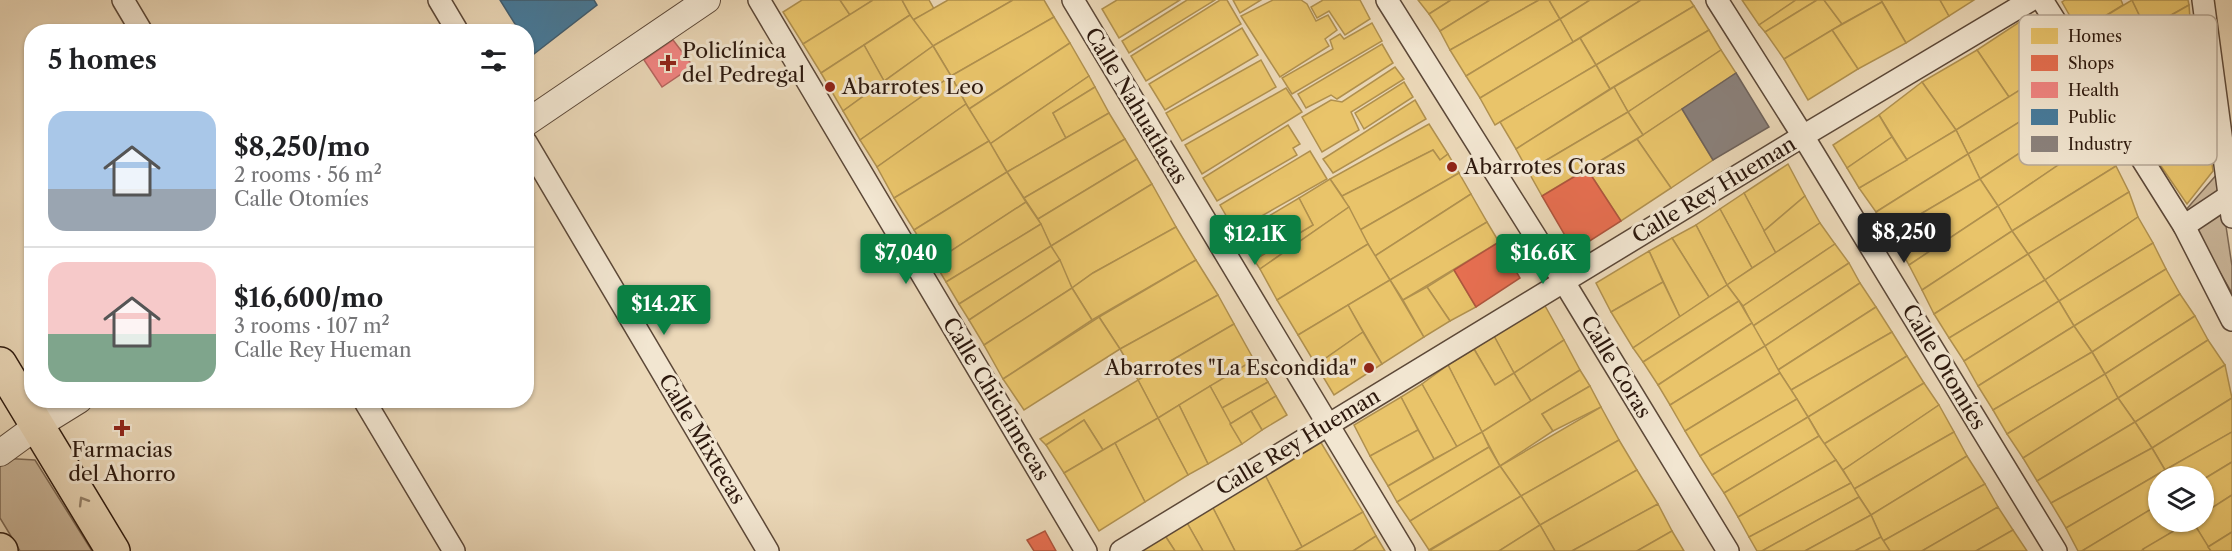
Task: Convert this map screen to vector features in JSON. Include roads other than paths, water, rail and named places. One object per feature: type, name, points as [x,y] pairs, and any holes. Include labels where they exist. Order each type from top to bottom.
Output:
[{"type":"main road","points":[[0,364],[24,404]]},
{"type":"main road","points":[[26,408],[113,551]]},
{"type":"street","points":[[123,0],[136,24]]},
{"type":"street","points":[[439,0],[453,24]]},
{"type":"street","points":[[534,118],[707,0]]},
{"type":"street","name":"Calle Chichimecas","points":[[759,0],[1086,551]]},
{"type":"street","name":"Calle Nahuatlacas","points":[[1073,0],[1404,551]]},
{"type":"street","name":"Calle Coras","points":[[1387,0],[1564,282],[1728,551]]},
{"type":"street","name":"Calle Otomíes","points":[[1717,0],[1803,136],[2056,551]]},
{"type":"street","name":"Calle Rey Hueman","points":[[1121,551],[1327,424],[2031,0]]},
{"type":"street","points":[[2043,0],[2052,15]]},
{"type":"street","points":[[2203,0],[2206,15]]},
{"type":"street","points":[[2217,79],[2227,136],[2232,217]]},
{"type":"street","name":"Calle Mixtecas","points":[[534,156],[768,551]]},
{"type":"street","points":[[2146,165],[2184,226],[2232,320]]},
{"type":"street","points":[[2184,226],[2229,196]]},
{"type":"street","points":[[0,453],[66,408]]},
{"type":"street","points":[[369,408],[454,551]]},
{"type":"place","name":"Policlínica del Pedregal","points":[[668,63]]},
{"type":"place","name":"Abarrotes Leo","points":[[830,87]]},
{"type":"place","name":"Abarrotes Coras","points":[[1452,167]]},
{"type":"place","name":"Abarrotes \"La Escondida\"","points":[[1369,368]]},
{"type":"place","name":"Farmacias del Ahorro","points":[[122,428]]}]
